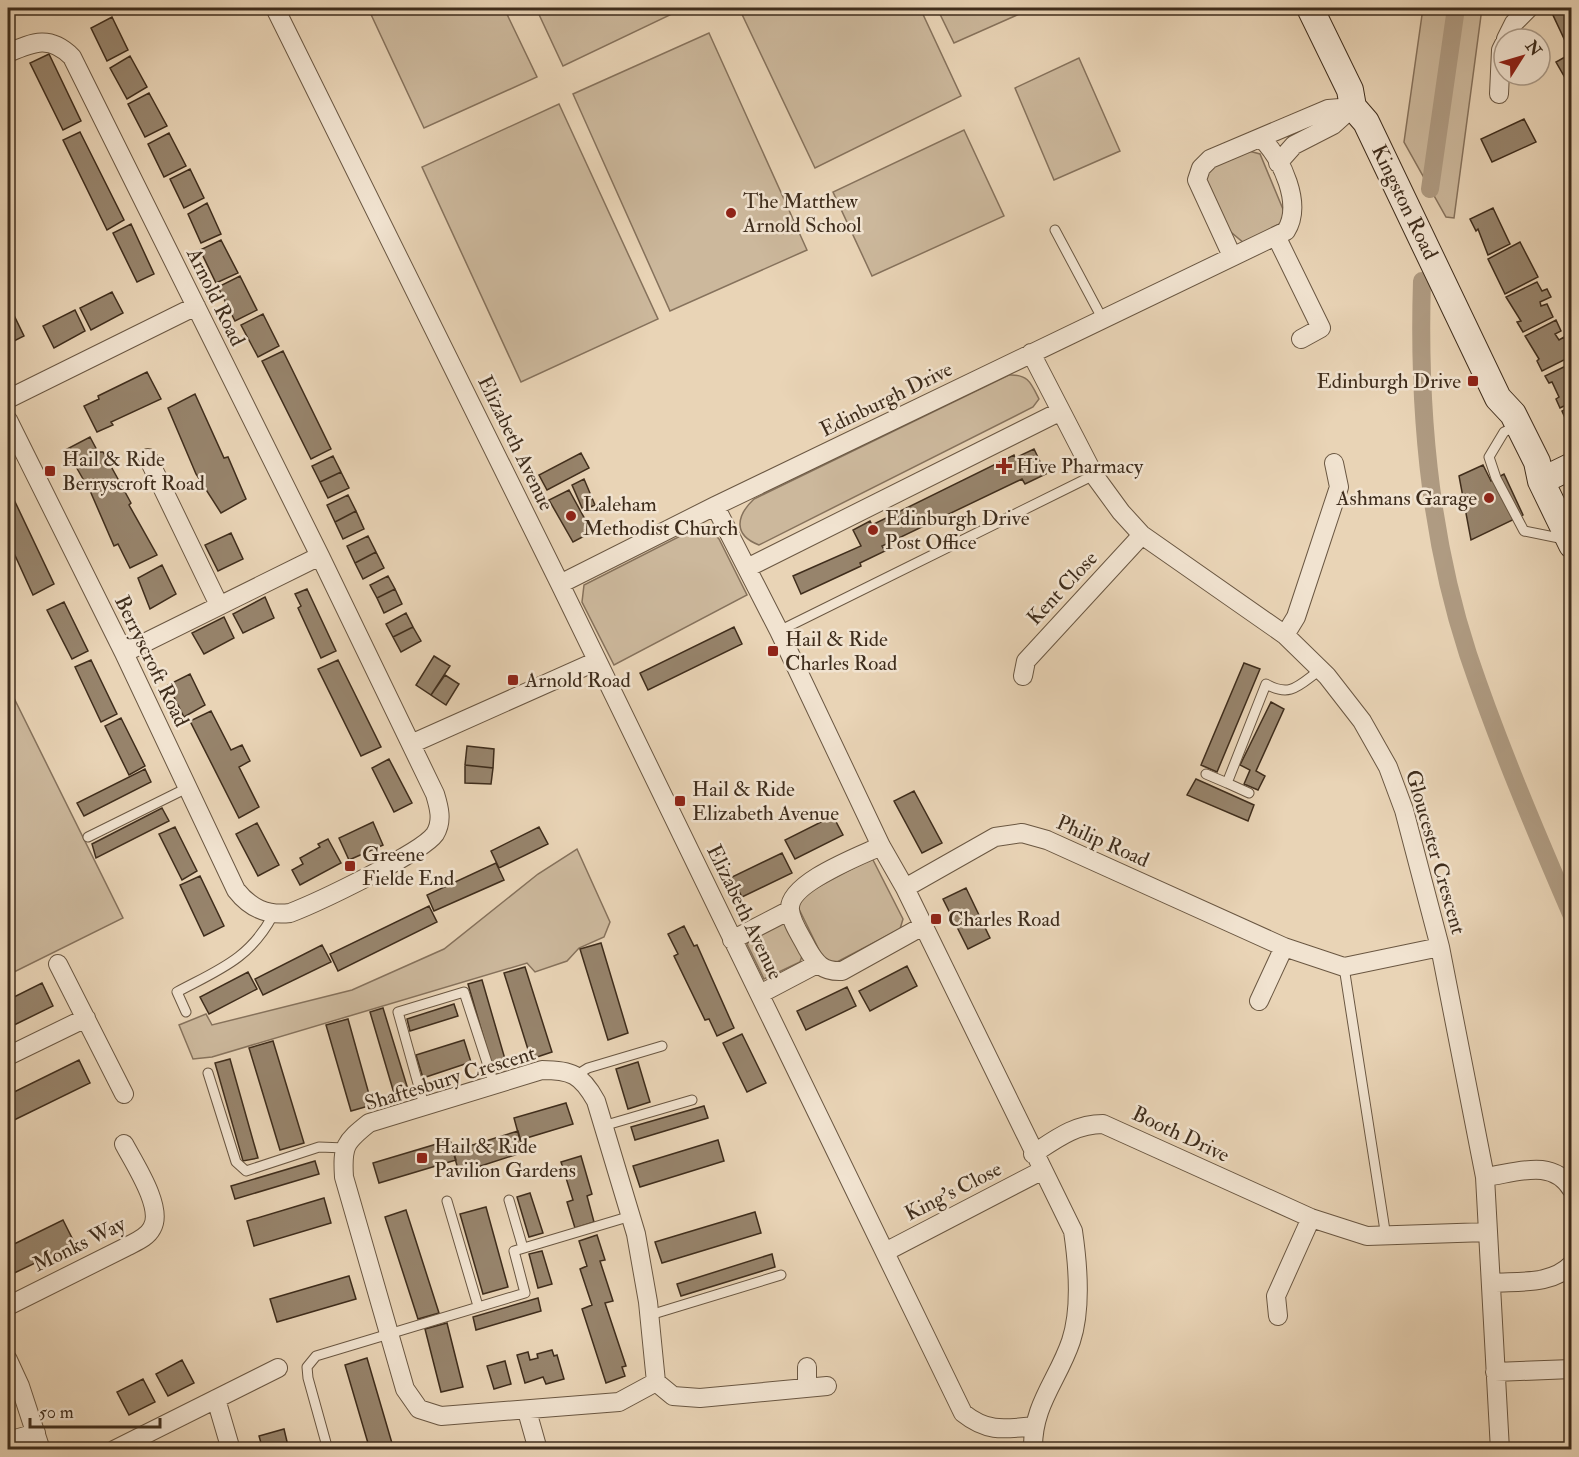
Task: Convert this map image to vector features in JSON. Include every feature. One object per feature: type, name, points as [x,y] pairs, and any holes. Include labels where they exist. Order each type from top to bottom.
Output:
[{"type":"street","name":"Elizabeth Avenue","points":[[275,8],[560,584],[963,1413],[979,1426],[1003,1430],[1035,1426]]},
{"type":"street","name":"Kingston Road","points":[[1310,8],[1350,90],[1353,107],[1366,122],[1498,398],[1513,414],[1512,429],[1537,462],[1541,481],[1570,543]]},
{"type":"street","points":[[1512,27],[1529,8]]},
{"type":"street","name":"Arnold Road","points":[[8,53],[31,43],[46,42],[60,45],[72,57],[320,556],[435,794],[440,812],[435,834],[409,855],[290,914],[269,913]]},
{"type":"street","points":[[1499,87],[1499,94]]},
{"type":"street","points":[[1261,138],[1270,147],[1291,192],[1293,220],[1286,231],[1232,256],[1197,180],[1201,168],[1210,159],[1328,109],[1353,107]]},
{"type":"street","points":[[1278,163],[1294,145],[1333,125],[1353,107]]},
{"type":"street","points":[[1276,236],[1321,328],[1301,339]]},
{"type":"street","name":"Edinburgh Drive","points":[[560,584],[715,506],[1232,256]]},
{"type":"street","points":[[8,399],[196,306]]},
{"type":"street","name":"Gloucester Crescent","points":[[1031,353],[1094,475],[1121,512],[1142,535],[1285,635],[1320,670],[1362,721],[1388,767],[1404,810],[1440,947],[1485,1177],[1500,1449]]},
{"type":"street","points":[[747,568],[1059,411]]},
{"type":"street","name":"Berryscroft Road","points":[[8,420],[124,653],[236,890],[245,902],[269,913]]},
{"type":"street","points":[[148,458],[219,606]]},
{"type":"street","points":[[1285,635],[1296,617],[1339,487],[1334,463]]},
{"type":"street","points":[[1541,481],[1572,466]]},
{"type":"street","points":[[715,506],[779,631],[881,846],[905,888],[1041,1171],[1073,1231],[1079,1275],[1071,1341],[1040,1405],[1035,1426],[1034,1449]]},
{"type":"street","name":"Kent Close","points":[[1023,676],[1026,661],[1142,535]]},
{"type":"street","points":[[124,653],[320,556]]},
{"type":"street","points":[[411,744],[597,661]]},
{"type":"street","name":"Philip Road","points":[[905,888],[995,837],[1022,833],[1047,840],[1284,947],[1344,967]]},
{"type":"street","points":[[881,846],[806,884],[791,899],[790,910],[817,964],[828,972],[842,971],[923,926]]},
{"type":"street","points":[[732,940],[790,910]]},
{"type":"street","points":[[1259,1001],[1284,947]]},
{"type":"street","points":[[1344,967],[1440,947]]},
{"type":"street","points":[[58,964],[124,1094]]},
{"type":"street","points":[[760,994],[817,964]]},
{"type":"street","points":[[8,1056],[86,1018]]},
{"type":"street","name":"Shaftesbury Crescent","points":[[345,1148],[352,1136],[369,1123],[424,1105],[542,1070],[566,1070],[575,1076]]},
{"type":"street","points":[[575,1076],[586,1083],[596,1101],[631,1216],[650,1315],[656,1382],[673,1396],[700,1398],[827,1386]]},
{"type":"street","name":"Booth Drive","points":[[1033,1154],[1066,1133],[1086,1124],[1103,1124],[1311,1218],[1367,1236],[1386,1238],[1487,1232]]},
{"type":"street","name":"Monks Way","points":[[8,1306],[129,1246],[143,1238],[153,1227],[156,1218],[154,1204],[124,1144]]},
{"type":"street","points":[[345,1148],[342,1153],[344,1177],[405,1389],[419,1409],[441,1416],[619,1402],[656,1382]]},
{"type":"street","points":[[1485,1177],[1541,1169],[1554,1171],[1565,1179],[1572,1190]]},
{"type":"street","name":"King's Close","points":[[885,1252],[1041,1171]]},
{"type":"street","points":[[1278,1316],[1276,1296],[1311,1218]]},
{"type":"street","points":[[1492,1283],[1552,1278],[1562,1274],[1572,1264]]},
{"type":"street","points":[[8,1360],[20,1386],[38,1441],[8,1441]]},
{"type":"street","points":[[807,1367],[807,1388]]},
{"type":"street","points":[[114,1449],[278,1368]]},
{"type":"street","points":[[1495,1372],[1572,1369]]},
{"type":"street","points":[[216,1399],[231,1449]]},
{"type":"street","points":[[527,1411],[538,1449]]},
{"type":"lane","points":[[1055,230],[1102,318]]},
{"type":"lane","points":[[1512,429],[1489,457],[1516,518],[1524,531],[1570,543]]},
{"type":"lane","points":[[779,631],[1094,475]]},
{"type":"lane","points":[[1227,783],[1266,684],[1278,691],[1288,691],[1320,670]]},
{"type":"lane","points":[[1206,774],[1249,793]]},
{"type":"lane","points":[[88,837],[187,788]]},
{"type":"lane","points":[[186,1012],[177,992],[240,958],[264,934],[269,913]]},
{"type":"lane","points":[[1344,967],[1386,1238]]},
{"type":"lane","points":[[424,1105],[398,1012],[464,992],[494,1084]]},
{"type":"lane","points":[[575,1076],[588,1068],[662,1046]]},
{"type":"lane","points":[[208,1073],[236,1162],[246,1172],[319,1147],[345,1148]]},
{"type":"lane","points":[[603,1126],[692,1100]]},
{"type":"lane","points":[[509,1200],[523,1248]]},
{"type":"lane","points":[[447,1201],[478,1306]]},
{"type":"lane","points":[[328,1449],[308,1378],[307,1367],[316,1356],[525,1293],[514,1251],[631,1216]]},
{"type":"lane","points":[[650,1315],[781,1275]]},
{"type":"shaded area","points":[[368,8],[504,8],[537,77],[424,128]]},
{"type":"shaded area","points":[[536,8],[669,8],[672,14],[563,66]]},
{"type":"shaded area","points":[[739,8],[920,8],[961,96],[815,168]]},
{"type":"shaded area","points":[[937,8],[1033,8],[954,43]]},
{"type":"shaded area","points":[[1423,8],[1482,8],[1454,218],[1446,217],[1404,142]]},
{"type":"shaded area","points":[[709,33],[807,250],[670,311],[573,94]]},
{"type":"shaded area","points":[[1079,58],[1120,151],[1054,180],[1015,88]]},
{"type":"shaded area","points":[[559,104],[658,319],[521,382],[422,167]]},
{"type":"shaded area","points":[[964,130],[1004,216],[872,276],[833,192]]},
{"type":"shaded area","points":[[1249,151],[1260,154],[1285,214],[1283,222],[1244,243],[1226,228],[1204,173],[1210,168]]},
{"type":"shaded area","points":[[1009,375],[1021,376],[1031,384],[1039,399],[1033,407],[759,545],[741,531],[741,518],[754,499]]},
{"type":"shaded area","points":[[698,527],[711,531],[719,539],[747,595],[614,665],[582,602],[584,585]]},
{"type":"shaded area","points":[[8,686],[123,918],[8,975]]},
{"type":"shaded area","points":[[577,849],[610,922],[604,937],[579,948],[567,961],[535,972],[527,963],[212,1057],[193,1059],[179,1025],[206,1014],[212,1025],[352,990],[444,949],[538,874]]},
{"type":"shaded area","points":[[872,858],[903,919],[900,929],[837,962],[830,963],[823,958],[798,907],[805,894]]},
{"type":"shaded area","points":[[782,923],[786,924],[802,956],[800,962],[764,979],[747,944]]},
{"type":"building","points":[[1563,8],[1572,8],[1572,43],[1567,45],[1552,13]]},
{"type":"building","points":[[112,17],[128,50],[107,61],[91,28]]},
{"type":"building","points":[[1572,53],[1572,90],[1556,62]]},
{"type":"building","points":[[49,54],[81,121],[63,130],[30,63]]},
{"type":"building","points":[[130,56],[147,87],[127,99],[110,68]]},
{"type":"building","points":[[149,93],[167,126],[145,137],[128,104]]},
{"type":"building","points":[[1524,119],[1536,142],[1492,162],[1481,139]]},
{"type":"building","points":[[80,132],[124,220],[107,230],[63,140]]},
{"type":"building","points":[[169,133],[186,166],[164,177],[148,144]]},
{"type":"building","points":[[190,169],[204,198],[184,208],[170,179]]},
{"type":"building","points":[[207,203],[221,234],[201,243],[188,214]]},
{"type":"building","points":[[1493,208],[1510,244],[1488,255],[1478,229],[1476,231],[1470,219]]},
{"type":"building","points":[[131,224],[154,274],[137,282],[113,233]]},
{"type":"building","points":[[221,240],[238,273],[216,283],[200,250]]},
{"type":"building","points":[[1520,242],[1538,277],[1505,294],[1488,259]]},
{"type":"building","points":[[240,276],[257,310],[235,321],[218,287]]},
{"type":"building","points":[[1537,282],[1542,291],[1547,289],[1551,297],[1540,302],[1541,306],[1547,304],[1553,317],[1523,332],[1517,322],[1521,321],[1506,297]]},
{"type":"building","points":[[112,292],[123,313],[91,330],[80,308]]},
{"type":"building","points":[[8,303],[24,336],[10,343],[8,338]]},
{"type":"building","points":[[75,310],[85,331],[54,348],[43,326]]},
{"type":"building","points":[[263,314],[279,346],[258,357],[241,325]]},
{"type":"building","points":[[1556,320],[1561,331],[1555,334],[1559,340],[1564,337],[1572,356],[1542,371],[1537,361],[1539,359],[1525,336]]},
{"type":"building","points":[[283,351],[331,449],[311,459],[262,361]]},
{"type":"building","points":[[1572,363],[1572,402],[1560,408],[1556,399],[1559,397],[1552,382],[1549,383],[1545,376]]},
{"type":"building","points":[[147,372],[161,399],[111,422],[113,425],[97,432],[84,406],[99,399],[98,396]]},
{"type":"building","points":[[195,394],[224,458],[228,457],[246,499],[221,513],[196,474],[168,408]]},
{"type":"building","points":[[1572,406],[1572,431],[1571,431],[1562,411]]},
{"type":"building","points":[[90,437],[98,452],[103,452],[157,555],[130,568],[118,544],[114,546],[91,493],[75,465],[72,467],[65,450]]},
{"type":"building","points":[[1034,449],[1046,474],[1025,484],[1022,479],[882,546],[885,551],[860,563],[861,566],[801,594],[793,576],[861,546],[853,530],[870,521],[872,525],[1014,455],[1015,458]]},
{"type":"building","points":[[581,453],[589,468],[547,490],[539,475]]},
{"type":"building","points":[[333,456],[341,472],[320,482],[312,466]]},
{"type":"building","name":"Ashmans Garage","points":[[1483,465],[1491,481],[1504,474],[1523,515],[1471,540],[1459,476]]},
{"type":"building","points":[[341,472],[349,488],[328,498],[320,482]]},
{"type":"building","points":[[584,479],[595,505],[583,510],[572,485]]},
{"type":"building","points":[[8,487],[54,584],[33,595],[8,540]]},
{"type":"building","name":"Laleham Methodist Church","points":[[569,490],[592,532],[573,542],[549,500]]},
{"type":"building","points":[[348,495],[356,511],[335,522],[327,505]]},
{"type":"building","points":[[356,511],[364,529],[343,539],[335,522]]},
{"type":"building","points":[[231,533],[243,559],[218,571],[205,545]]},
{"type":"building","points":[[368,536],[376,552],[355,563],[347,546]]},
{"type":"building","points":[[376,552],[384,568],[363,579],[355,563]]},
{"type":"building","points":[[162,565],[176,594],[150,609],[138,578]]},
{"type":"building","points":[[388,576],[395,589],[377,598],[370,585]]},
{"type":"building","points":[[307,589],[336,651],[321,658],[298,608],[301,606],[295,594]]},
{"type":"building","points":[[395,589],[402,604],[384,613],[377,598]]},
{"type":"building","points":[[265,597],[274,618],[243,633],[233,614]]},
{"type":"building","points":[[64,602],[88,651],[72,659],[47,610]]},
{"type":"building","points":[[406,613],[413,627],[393,637],[386,624]]},
{"type":"building","points":[[224,617],[234,638],[204,654],[192,633]]},
{"type":"building","points":[[413,627],[421,641],[401,652],[393,637]]},
{"type":"building","points":[[734,627],[742,644],[648,690],[640,673]]},
{"type":"building","points":[[434,656],[450,666],[431,695],[416,685]]},
{"type":"building","points":[[91,660],[117,714],[101,722],[75,667]]},
{"type":"building","points":[[338,660],[381,747],[361,756],[318,669]]},
{"type":"building","points":[[1244,663],[1260,669],[1217,772],[1201,765]]},
{"type":"building","points":[[190,674],[205,705],[184,717],[168,685]]},
{"type":"building","points":[[445,675],[459,684],[446,705],[431,695]]},
{"type":"building","points":[[1271,702],[1284,709],[1256,771],[1265,776],[1258,790],[1244,784],[1250,770],[1240,765]]},
{"type":"building","points":[[211,711],[231,750],[242,745],[250,761],[239,767],[259,807],[239,818],[190,721]]},
{"type":"building","points":[[121,718],[145,766],[129,775],[105,726]]},
{"type":"building","points":[[467,746],[494,749],[493,768],[465,765]]},
{"type":"building","points":[[389,759],[412,803],[394,812],[372,768]]},
{"type":"building","points":[[465,765],[493,768],[491,784],[465,783]]},
{"type":"building","points":[[145,769],[151,782],[84,816],[77,803]]},
{"type":"building","points":[[1196,779],[1254,805],[1248,821],[1187,795]]},
{"type":"building","points":[[914,791],[942,843],[922,853],[894,801]]},
{"type":"building","points":[[162,808],[169,821],[96,858],[92,844]]},
{"type":"building","points":[[833,816],[843,835],[795,859],[785,840]]},
{"type":"building","points":[[373,822],[383,845],[349,860],[339,838]]},
{"type":"building","points":[[257,823],[279,865],[258,876],[236,834]]},
{"type":"building","points":[[175,827],[197,871],[182,880],[159,834]]},
{"type":"building","points":[[539,827],[548,844],[499,868],[491,851]]},
{"type":"building","points":[[328,839],[341,863],[300,885],[292,870],[303,864],[300,858],[320,847],[318,844]]},
{"type":"building","points":[[782,853],[792,873],[742,897],[732,877]]},
{"type":"building","points":[[496,863],[504,880],[434,911],[427,895]]},
{"type":"building","points":[[200,876],[224,926],[204,936],[180,885]]},
{"type":"building","points":[[966,888],[990,938],[968,949],[943,899]]},
{"type":"building","points":[[429,906],[437,922],[338,971],[330,954]]},
{"type":"building","points":[[684,926],[694,946],[697,945],[734,1028],[717,1036],[709,1019],[705,1020],[674,956],[678,954],[668,934]]},
{"type":"building","points":[[601,943],[628,1033],[608,1040],[580,949]]},
{"type":"building","points":[[322,945],[331,962],[263,995],[255,979]]},
{"type":"building","points":[[907,966],[917,986],[870,1011],[859,991]]},
{"type":"building","points":[[525,967],[552,1052],[531,1059],[504,973]]},
{"type":"building","points":[[248,972],[257,989],[209,1014],[200,997]]},
{"type":"building","points":[[482,980],[507,1066],[493,1070],[468,984]]},
{"type":"building","points":[[42,983],[53,1006],[8,1028],[8,1000]]},
{"type":"building","points":[[847,987],[856,1006],[806,1030],[797,1011]]},
{"type":"building","points":[[454,1004],[458,1016],[410,1031],[407,1019]]},
{"type":"building","points":[[383,1008],[410,1096],[396,1100],[370,1012]]},
{"type":"building","points":[[348,1019],[372,1105],[351,1111],[326,1025]]},
{"type":"building","points":[[742,1034],[766,1083],[747,1092],[723,1043]]},
{"type":"building","points":[[464,1040],[471,1062],[423,1078],[416,1055]]},
{"type":"building","points":[[273,1041],[304,1143],[280,1150],[249,1048]]},
{"type":"building","points":[[230,1059],[258,1158],[243,1161],[215,1063]]},
{"type":"building","points":[[79,1060],[90,1083],[8,1123],[8,1095]]},
{"type":"building","points":[[638,1062],[650,1102],[628,1109],[616,1069]]},
{"type":"building","points":[[566,1103],[573,1124],[520,1140],[514,1118]]},
{"type":"building","points":[[704,1106],[708,1118],[635,1140],[631,1127]]},
{"type":"building","points":[[518,1131],[524,1152],[459,1173],[453,1151]]},
{"type":"building","points":[[450,1140],[456,1160],[379,1183],[373,1163]]},
{"type":"building","points":[[718,1140],[724,1161],[640,1187],[633,1166]]},
{"type":"building","points":[[581,1156],[592,1194],[587,1196],[594,1222],[575,1228],[567,1202],[573,1200],[561,1162]]},
{"type":"building","points":[[315,1161],[319,1174],[235,1199],[231,1186]]},
{"type":"building","points":[[530,1193],[543,1233],[529,1237],[517,1197]]},
{"type":"building","points":[[324,1198],[331,1223],[254,1246],[247,1221]]},
{"type":"building","points":[[486,1207],[508,1287],[483,1294],[460,1214]]},
{"type":"building","points":[[406,1210],[439,1313],[418,1319],[385,1217]]},
{"type":"building","points":[[755,1212],[761,1233],[662,1263],[655,1242]]},
{"type":"building","points":[[63,1220],[75,1244],[8,1276],[8,1247]]},
{"type":"building","points":[[597,1235],[605,1260],[600,1261],[613,1301],[605,1303],[626,1366],[622,1367],[625,1376],[606,1383],[582,1309],[592,1305],[580,1269],[587,1266],[579,1241]]},
{"type":"building","points":[[542,1251],[552,1284],[538,1288],[529,1254]]},
{"type":"building","points":[[772,1254],[775,1267],[681,1296],[677,1284]]},
{"type":"building","points":[[349,1276],[356,1299],[277,1322],[270,1299]]},
{"type":"building","points":[[538,1298],[541,1311],[476,1330],[473,1317]]},
{"type":"building","points":[[447,1323],[463,1387],[441,1392],[425,1329]]},
{"type":"building","points":[[552,1350],[554,1356],[557,1355],[564,1379],[546,1384],[543,1377],[525,1383],[517,1355],[528,1352],[530,1360],[538,1358],[537,1354]]},
{"type":"building","points":[[367,1358],[394,1450],[370,1450],[345,1365]]},
{"type":"building","points":[[182,1360],[194,1383],[168,1396],[156,1374]]},
{"type":"building","points":[[505,1361],[511,1384],[494,1389],[487,1366]]},
{"type":"building","points":[[143,1379],[155,1402],[129,1415],[117,1392]]},
{"type":"building","points":[[284,1429],[289,1450],[263,1450],[259,1436]]},
{"type":"waterway","points":[[1430,189],[1456,8]]},
{"type":"waterway","points":[[1422,281],[1421,328],[1425,423],[1435,517],[1444,563],[1468,654],[1517,786],[1572,916]]},
{"type":"place","name":"The Matthew Arnold School","points":[[731,213]]},
{"type":"place","name":"Edinburgh Drive","points":[[1473,381]]},
{"type":"place","name":"Hive Pharmacy","points":[[1004,466]]},
{"type":"place","name":"Hail & Ride Berryscroft Road","points":[[50,471]]},
{"type":"place","name":"Ashmans Garage","points":[[1489,498]]},
{"type":"place","name":"Laleham Methodist Church","points":[[571,516]]},
{"type":"place","name":"Edinburgh Drive Post Office","points":[[873,530]]},
{"type":"place","name":"Hail & Ride Charles Road","points":[[773,651]]},
{"type":"place","name":"Arnold Road","points":[[513,680]]},
{"type":"place","name":"Hail & Ride Elizabeth Avenue","points":[[680,801]]},
{"type":"place","name":"Greene Fielde End","points":[[350,866]]},
{"type":"place","name":"Charles Road","points":[[936,919]]},
{"type":"place","name":"Hail & Ride Pavilion Gardens","points":[[422,1158]]}]
